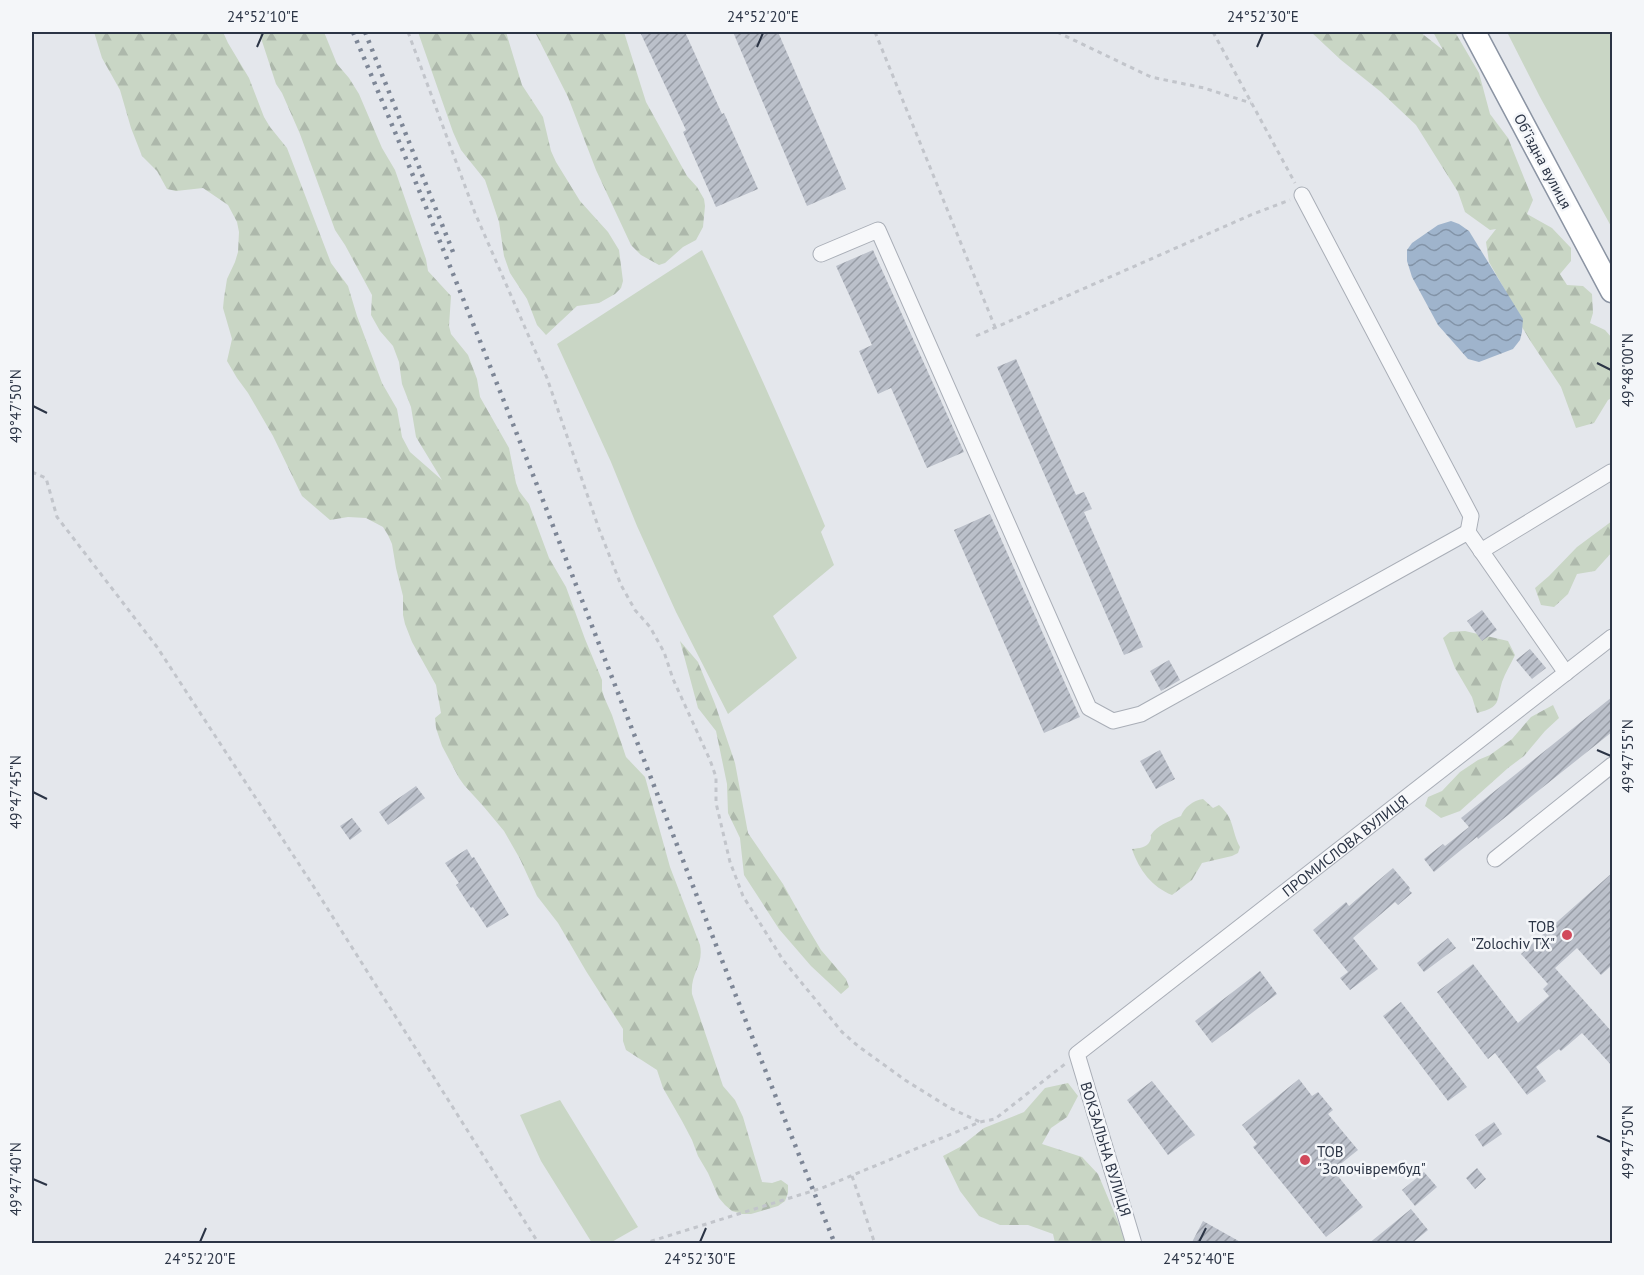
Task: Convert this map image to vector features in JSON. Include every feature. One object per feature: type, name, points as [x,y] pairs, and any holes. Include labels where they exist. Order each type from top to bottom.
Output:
[{"type":"highway","name":"Обʼїздна вулиця","points":[[1474,32],[1612,291]]},
{"type":"street","points":[[1302,195],[1471,516],[1468,532],[1566,673]]},
{"type":"street","points":[[821,254],[878,230],[1089,708],[1113,721],[1141,714],[1468,532]]},
{"type":"street","points":[[1481,551],[1611,472]]},
{"type":"street","name":"ПРОМИСЛОВА ВУЛИЦЯ","points":[[1077,1054],[1612,637]]},
{"type":"street","points":[[1494,859],[1612,765]]},
{"type":"street","name":"ВОКЗАЛЬНА ВУЛИЦЯ","points":[[1077,1054],[1134,1244]]},
{"type":"path","points":[[408,32],[475,213],[547,378],[599,529],[621,585],[635,610],[650,627],[664,651],[673,679],[716,777],[716,803],[730,862],[743,896],[783,960],[850,1039],[905,1080],[950,1108],[980,1122]]},
{"type":"path","points":[[875,32],[995,328]]},
{"type":"path","points":[[1057,32],[1151,77],[1204,88],[1252,104]]},
{"type":"path","points":[[976,336],[1253,214],[1302,195],[1213,32]]},
{"type":"path","points":[[32,472],[46,478],[57,517],[157,647],[312,884],[539,1244]]},
{"type":"path","points":[[642,1244],[822,1188],[980,1122],[995,1119],[1077,1054]]},
{"type":"path","points":[[852,1176],[875,1244]]},
{"type":"green space","points":[[94,32],[223,32],[249,78],[264,117],[287,148],[331,263],[348,286],[382,383],[397,409],[402,437],[410,452],[442,480],[416,437],[411,407],[402,384],[399,362],[393,346],[380,331],[371,315],[372,295],[335,230],[300,134],[276,84],[259,32],[324,32],[337,64],[359,94],[382,148],[395,170],[426,259],[428,271],[451,296],[449,326],[451,334],[468,355],[477,379],[480,397],[509,448],[519,491],[529,504],[549,558],[566,587],[602,680],[604,697],[626,757],[645,777],[670,867],[700,945],[700,959],[693,980],[692,994],[723,1086],[735,1100],[743,1117],[762,1182],[772,1183],[781,1180],[788,1185],[785,1201],[778,1206],[751,1214],[742,1214],[732,1211],[719,1198],[692,1140],[663,1088],[657,1070],[626,1050],[623,1029],[558,923],[537,896],[504,831],[459,778],[442,746],[436,728],[435,718],[441,713],[436,685],[412,642],[405,624],[403,596],[388,535],[383,527],[366,518],[348,517],[330,520],[302,496],[273,436],[227,361],[232,339],[223,308],[227,279],[238,252],[237,222],[228,205],[203,188],[176,191],[167,189],[157,171],[142,156],[120,90],[102,58]]},
{"type":"green space","points":[[418,32],[506,32],[522,85],[543,117],[556,162],[580,201],[608,232],[619,250],[623,281],[621,288],[599,303],[577,306],[546,335],[537,325],[527,299],[510,273],[504,256],[499,222],[485,180],[461,150]]},
{"type":"green space","points":[[535,32],[624,32],[646,102],[687,176],[704,199],[703,227],[696,240],[683,247],[665,263],[659,265],[641,255],[631,245],[596,170],[568,97]]},
{"type":"green space","points":[[1311,32],[1420,32],[1443,50],[1433,32],[1455,32],[1479,73],[1490,114],[1508,138],[1533,200],[1527,214],[1552,228],[1571,248],[1571,261],[1560,274],[1567,285],[1583,286],[1592,294],[1593,313],[1590,323],[1605,330],[1612,338],[1612,398],[1608,400],[1594,423],[1576,428],[1561,387],[1522,327],[1518,313],[1489,262],[1486,242],[1496,229],[1490,230],[1465,212],[1458,192],[1416,125]]},
{"type":"green space","points":[[1507,32],[1612,32],[1612,228],[1540,97]]},
{"type":"green space","points":[[702,250],[811,491],[825,526],[821,532],[834,565],[773,616],[797,658],[728,714],[676,612],[557,344]]},
{"type":"green space","points":[[1612,521],[1612,552],[1595,571],[1577,574],[1568,594],[1554,607],[1541,605],[1535,588],[1577,547]]},
{"type":"green space","points":[[1465,631],[1508,641],[1515,655],[1503,679],[1497,702],[1491,708],[1477,713],[1472,697],[1455,668],[1443,638],[1450,632]]},
{"type":"green space","points":[[680,641],[698,662],[715,704],[735,763],[748,833],[783,884],[821,950],[846,979],[849,987],[841,994],[811,966],[779,929],[744,875],[740,838],[728,813],[727,784],[716,731],[698,708]]},
{"type":"green space","points":[[1553,705],[1559,718],[1524,756],[1460,811],[1441,818],[1425,806],[1428,797],[1442,791],[1460,772],[1490,755],[1512,739],[1531,717]]},
{"type":"green space","points":[[1203,799],[1213,808],[1219,805],[1224,810],[1240,847],[1238,853],[1232,856],[1202,863],[1192,880],[1172,895],[1147,877],[1132,849],[1147,845],[1151,835],[1157,829],[1166,822],[1181,816],[1192,803]]},
{"type":"green space","points":[[1068,1083],[1078,1096],[1067,1117],[1051,1128],[1042,1144],[1082,1157],[1098,1174],[1127,1243],[1055,1243],[1053,1234],[1028,1225],[1000,1225],[979,1216],[960,1191],[943,1156],[960,1147],[984,1128],[1024,1112],[1045,1088]]},
{"type":"green space","points":[[560,1100],[638,1227],[610,1243],[592,1243],[541,1161],[520,1115]]},
{"type":"water","points":[[1451,221],[1469,231],[1523,319],[1520,340],[1513,349],[1479,362],[1468,359],[1438,325],[1412,277],[1407,261],[1407,250],[1412,243],[1438,225]]},
{"type":"building","points":[[640,32],[685,32],[758,189],[716,207],[683,132],[686,130]]},
{"type":"building","points":[[733,32],[778,32],[846,189],[807,206]]},
{"type":"building","points":[[873,250],[964,452],[927,468],[891,388],[878,394],[859,351],[872,345],[836,266]]},
{"type":"building","points":[[1016,359],[1076,495],[1084,492],[1092,509],[1084,512],[1143,647],[1124,655],[997,367]]},
{"type":"building","points":[[990,514],[1080,717],[1044,733],[954,530]]},
{"type":"building","points":[[1482,610],[1497,630],[1482,641],[1467,621]]},
{"type":"building","points":[[1530,649],[1546,668],[1532,679],[1516,660]]},
{"type":"building","points":[[1169,660],[1180,680],[1161,691],[1150,671]]},
{"type":"building","points":[[1612,697],[1612,732],[1434,872],[1424,859],[1469,827],[1461,818]]},
{"type":"building","points":[[1160,750],[1175,779],[1156,789],[1140,761]]},
{"type":"building","points":[[416,786],[425,798],[388,825],[379,812]]},
{"type":"building","points":[[352,818],[362,831],[350,840],[340,826]]},
{"type":"building","points":[[467,849],[509,915],[487,928],[456,885],[459,883],[445,863]]},
{"type":"building","points":[[1393,868],[1412,893],[1398,905],[1395,902],[1353,938],[1378,969],[1350,990],[1340,978],[1348,972],[1313,930],[1346,902],[1349,906]]},
{"type":"building","points":[[1612,873],[1612,965],[1601,975],[1577,948],[1555,968],[1612,1032],[1612,1066],[1582,1033],[1561,1051],[1559,1049],[1536,1067],[1546,1081],[1527,1095],[1495,1053],[1488,1059],[1437,992],[1473,964],[1518,1023],[1549,996],[1543,989],[1548,984],[1521,954]]},
{"type":"building","points":[[1448,938],[1456,948],[1424,972],[1417,963]]},
{"type":"building","points":[[1260,971],[1277,994],[1212,1043],[1195,1021]]},
{"type":"building","points":[[1401,1002],[1467,1087],[1448,1101],[1383,1016]]},
{"type":"building","name":"ТОВ \"Золочіврембуд\"","points":[[1299,1079],[1312,1096],[1318,1092],[1333,1110],[1328,1114],[1358,1150],[1333,1170],[1363,1207],[1326,1237],[1253,1147],[1257,1144],[1242,1125]]},
{"type":"building","points":[[1152,1081],[1195,1135],[1168,1155],[1127,1100]]},
{"type":"building","points":[[1494,1122],[1502,1134],[1483,1147],[1475,1135]]},
{"type":"building","points":[[1477,1168],[1486,1179],[1475,1189],[1466,1178]]},
{"type":"building","points":[[1424,1172],[1437,1187],[1415,1206],[1402,1190]]},
{"type":"building","points":[[1411,1209],[1428,1230],[1411,1244],[1368,1244]]},
{"type":"building","points":[[1203,1221],[1244,1244],[1191,1244]]},
{"type":"railway","points":[[353,32],[477,333],[835,1244]]},
{"type":"railway","points":[[365,32],[453,252]]},
{"type":"place","name":"ТОВ \"Zolochiv TX\"","points":[[1567,935]]},
{"type":"place","name":"ТОВ \"Золочіврембуд\"","points":[[1305,1160]]}]
